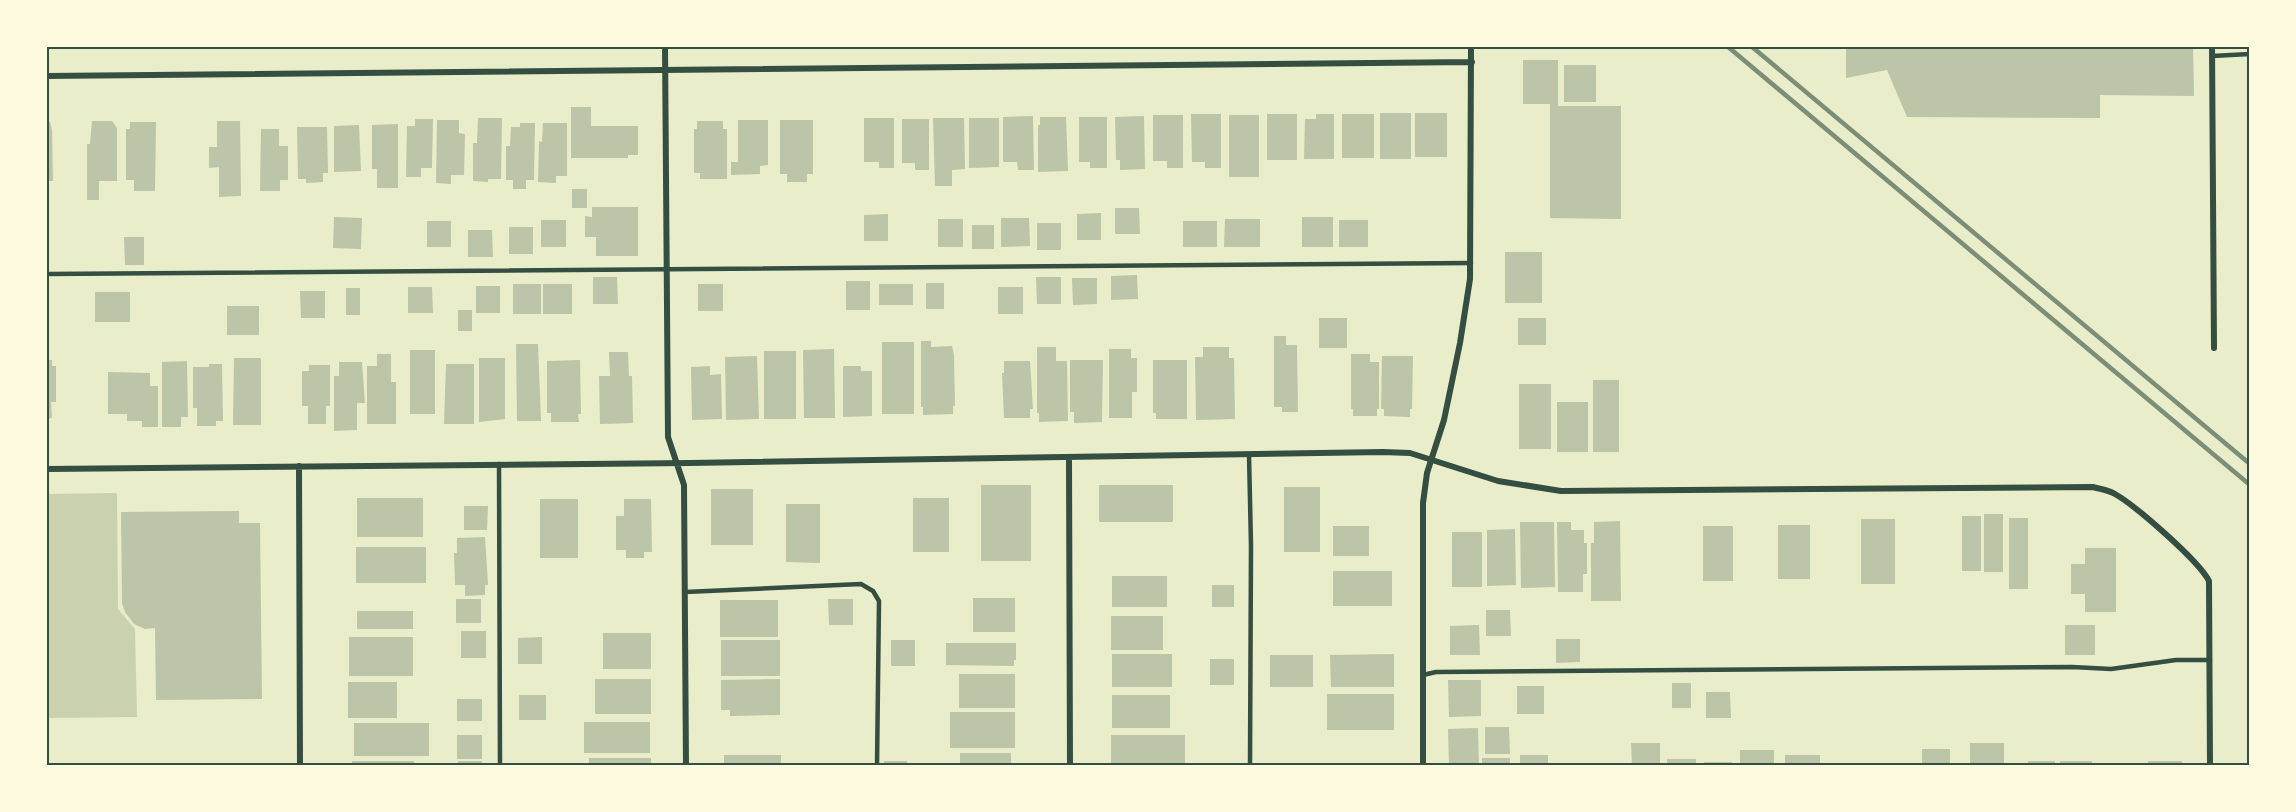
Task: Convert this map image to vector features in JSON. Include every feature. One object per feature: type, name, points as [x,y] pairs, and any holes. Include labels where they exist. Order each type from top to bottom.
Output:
[{"type":"street","points":[[665,46],[668,436],[684,485],[686,765]]},
{"type":"street","points":[[1423,765],[1423,502],[1431,459],[1444,420],[1460,343],[1471,263],[1471,46]]},
{"type":"street","points":[[2212,46],[2214,348]]},
{"type":"street","points":[[46,76],[1472,62]]},
{"type":"street","points":[[46,469],[676,464],[1383,452],[1410,453],[1506,483],[1561,491],[2093,487],[2116,495],[2157,527],[2200,567],[2209,581],[2210,765]]},
{"type":"street","points":[[1069,458],[1070,765]]},
{"type":"street","points":[[299,466],[300,765]]},
{"type":"lane","points":[[2212,56],[2250,54]]},
{"type":"lane","points":[[46,274],[1471,263]]},
{"type":"lane","points":[[1249,455],[1250,765]]},
{"type":"lane","points":[[499,464],[500,765]]},
{"type":"lane","points":[[685,592],[861,584],[873,591],[879,601],[877,765]]},
{"type":"lane","points":[[1423,675],[1436,672],[2072,667],[2111,669],[2176,660],[2210,660]]},
{"type":"green space","points":[[117,493],[118,609],[135,629],[137,717],[47,718],[47,494]]},
{"type":"building","points":[[1846,46],[2193,46],[2194,96],[2100,95],[2100,118],[1907,117],[1887,70],[1846,78]]},
{"type":"building","points":[[1523,60],[1558,60],[1558,106],[1621,106],[1621,219],[1550,218],[1550,104],[1523,104]]},
{"type":"building","points":[[1564,65],[1596,65],[1596,102],[1564,102]]},
{"type":"building","points":[[571,107],[591,107],[591,126],[638,126],[638,155],[628,155],[628,158],[571,158]]},
{"type":"building","points":[[1380,113],[1411,113],[1411,159],[1380,159]]},
{"type":"building","points":[[1415,113],[1447,113],[1447,157],[1415,157]]},
{"type":"building","points":[[1191,114],[1221,114],[1221,168],[1205,168],[1205,162],[1192,162]]},
{"type":"building","points":[[1267,114],[1297,114],[1297,160],[1267,160]]},
{"type":"building","points":[[1316,114],[1334,114],[1334,159],[1304,159],[1305,119],[1316,119]]},
{"type":"building","points":[[1342,114],[1374,114],[1374,158],[1342,158]]},
{"type":"building","points":[[1153,115],[1183,115],[1183,168],[1167,168],[1167,161],[1153,161]]},
{"type":"building","points":[[1229,115],[1259,115],[1259,177],[1229,177]]},
{"type":"building","points":[[1033,116],[1034,170],[1018,170],[1017,162],[1003,162],[1003,117]]},
{"type":"building","points":[[1144,116],[1145,169],[1120,170],[1120,160],[1116,160],[1115,117]]},
{"type":"building","points":[[1040,117],[1066,117],[1068,171],[1038,172]]},
{"type":"building","points":[[1079,117],[1107,117],[1107,168],[1090,168],[1090,162],[1079,162]]},
{"type":"building","points":[[478,118],[502,118],[501,179],[488,179],[488,182],[473,181],[473,143],[477,143]]},
{"type":"building","points":[[864,118],[894,118],[894,168],[879,168],[879,162],[864,162]]},
{"type":"building","points":[[933,118],[964,118],[965,169],[952,170],[952,186],[935,186]]},
{"type":"building","points":[[969,118],[999,118],[999,167],[969,168]]},
{"type":"building","points":[[415,119],[433,119],[432,168],[421,168],[421,177],[406,177],[407,126],[415,126]]},
{"type":"building","points":[[902,119],[929,119],[929,170],[915,170],[915,163],[902,163]]},
{"type":"building","points":[[437,120],[459,120],[459,133],[465,134],[464,175],[451,175],[451,184],[436,183]]},
{"type":"building","points":[[738,120],[768,120],[768,165],[760,166],[760,174],[731,175],[731,162],[738,162]]},
{"type":"building","points":[[780,120],[813,120],[813,174],[807,174],[807,182],[787,182],[787,174],[780,174]]},
{"type":"building","points":[[92,121],[112,121],[117,128],[117,181],[99,181],[99,200],[87,200],[87,144],[90,144]]},
{"type":"building","points":[[217,121],[240,121],[241,196],[219,197],[219,167],[209,168],[209,147],[217,147]]},
{"type":"building","points":[[697,121],[723,121],[723,129],[727,129],[727,179],[700,179],[700,173],[694,173],[694,129],[697,129]]},
{"type":"building","points":[[46,122],[50,122],[52,130],[53,181],[46,181]]},
{"type":"building","points":[[130,122],[156,122],[155,191],[134,191],[134,180],[126,180],[126,129],[130,129]]},
{"type":"building","points":[[520,123],[535,123],[534,180],[526,180],[526,189],[513,189],[513,180],[506,180],[506,146],[510,146],[511,127],[520,127]]},
{"type":"building","points":[[543,123],[567,123],[567,176],[556,176],[556,183],[538,182],[539,141],[542,142]]},
{"type":"building","points":[[398,124],[398,188],[377,188],[377,169],[372,169],[372,125]]},
{"type":"building","points":[[359,125],[361,171],[334,172],[334,126]]},
{"type":"building","points":[[297,127],[327,127],[328,173],[323,173],[323,182],[306,183],[306,179],[298,179]]},
{"type":"building","points":[[261,129],[279,129],[279,146],[288,146],[288,180],[280,180],[280,191],[260,191]]},
{"type":"building","points":[[572,189],[587,189],[587,208],[572,208]]},
{"type":"building","points":[[592,207],[638,207],[638,256],[596,256],[596,237],[585,237],[585,216],[592,217]]},
{"type":"building","points":[[1115,208],[1139,208],[1140,234],[1115,234]]},
{"type":"building","points":[[1101,213],[1101,240],[1077,240],[1077,214]]},
{"type":"building","points":[[888,214],[888,241],[864,241],[864,215]]},
{"type":"building","points":[[334,217],[362,218],[361,249],[333,248]]},
{"type":"building","points":[[1302,217],[1333,217],[1333,247],[1302,247]]},
{"type":"building","points":[[1001,218],[1029,218],[1030,246],[1001,247]]},
{"type":"building","points":[[938,219],[963,219],[963,247],[938,247]]},
{"type":"building","points":[[1225,219],[1260,219],[1260,247],[1224,247]]},
{"type":"building","points":[[541,220],[566,220],[566,247],[541,247]]},
{"type":"building","points":[[1339,220],[1368,220],[1368,247],[1339,247]]},
{"type":"building","points":[[427,221],[451,221],[451,247],[427,247]]},
{"type":"building","points":[[1183,221],[1217,221],[1217,247],[1183,247]]},
{"type":"building","points":[[1037,223],[1061,223],[1061,250],[1037,250]]},
{"type":"building","points":[[972,225],[994,225],[994,249],[972,249]]},
{"type":"building","points":[[509,227],[533,227],[533,254],[509,254]]},
{"type":"building","points":[[468,230],[492,230],[493,257],[468,257]]},
{"type":"building","points":[[124,237],[144,237],[144,265],[125,265]]},
{"type":"building","points":[[1505,252],[1542,252],[1542,303],[1505,303]]},
{"type":"building","points":[[1137,275],[1138,299],[1111,300],[1111,276]]},
{"type":"building","points":[[593,277],[617,277],[618,304],[593,304]]},
{"type":"building","points":[[1036,277],[1061,277],[1061,304],[1037,304]]},
{"type":"building","points":[[1072,278],[1097,278],[1097,304],[1073,305]]},
{"type":"building","points":[[846,281],[870,281],[870,310],[846,310]]},
{"type":"building","points":[[926,283],[944,283],[944,309],[926,309]]},
{"type":"building","points":[[513,284],[541,284],[541,314],[513,314]]},
{"type":"building","points":[[543,284],[572,284],[572,314],[543,314]]},
{"type":"building","points":[[698,284],[723,284],[723,311],[698,311]]},
{"type":"building","points":[[879,284],[913,284],[913,305],[879,305]]},
{"type":"building","points":[[476,286],[500,286],[500,313],[476,313]]},
{"type":"building","points":[[408,287],[432,287],[433,313],[408,313]]},
{"type":"building","points":[[998,287],[1023,287],[1023,314],[998,314]]},
{"type":"building","points":[[346,288],[360,288],[360,315],[346,315]]},
{"type":"building","points":[[300,291],[325,291],[325,318],[301,318]]},
{"type":"building","points":[[95,292],[130,292],[130,322],[95,322]]},
{"type":"building","points":[[227,306],[259,306],[259,335],[227,335]]},
{"type":"building","points":[[458,310],[472,310],[472,331],[458,331]]},
{"type":"building","points":[[1319,318],[1347,318],[1347,348],[1319,348]]},
{"type":"building","points":[[1518,318],[1546,318],[1546,345],[1518,345]]},
{"type":"building","points":[[1274,336],[1286,336],[1286,345],[1297,345],[1298,412],[1282,412],[1282,407],[1274,407]]},
{"type":"building","points":[[921,341],[931,341],[931,347],[952,346],[955,406],[953,406],[953,414],[923,415]]},
{"type":"building","points":[[882,342],[914,342],[914,414],[882,414]]},
{"type":"building","points":[[516,344],[538,344],[541,421],[517,421]]},
{"type":"building","points":[[1037,347],[1056,347],[1056,361],[1067,361],[1068,421],[1039,422]]},
{"type":"building","points":[[1203,347],[1229,347],[1229,358],[1234,358],[1235,419],[1196,420],[1195,357],[1203,357]]},
{"type":"building","points":[[834,349],[835,418],[804,418],[803,350]]},
{"type":"building","points":[[1109,349],[1131,349],[1131,358],[1137,358],[1137,392],[1132,392],[1132,418],[1109,418]]},
{"type":"building","points":[[410,350],[435,350],[435,414],[410,414]]},
{"type":"building","points":[[764,351],[796,351],[796,419],[764,419]]},
{"type":"building","points":[[609,352],[628,352],[629,376],[632,376],[633,423],[600,424],[599,376],[610,376]]},
{"type":"building","points":[[377,354],[391,354],[391,382],[396,382],[396,424],[367,424],[367,366],[377,366]]},
{"type":"building","points":[[1351,354],[1370,354],[1370,362],[1379,362],[1377,416],[1353,416]]},
{"type":"building","points":[[757,356],[759,419],[726,420],[725,357]]},
{"type":"building","points":[[1382,356],[1413,356],[1410,417],[1384,416],[1384,409],[1381,409]]},
{"type":"building","points":[[234,358],[261,358],[261,425],[233,425]]},
{"type":"building","points":[[479,358],[505,358],[505,419],[479,422]]},
{"type":"building","points":[[46,360],[52,360],[52,366],[56,366],[56,402],[51,402],[52,418],[46,419]]},
{"type":"building","points":[[580,360],[581,414],[578,414],[579,422],[551,422],[551,413],[547,413],[547,361]]},
{"type":"building","points":[[1070,360],[1103,360],[1102,422],[1074,423],[1074,412],[1070,412]]},
{"type":"building","points":[[1153,360],[1187,360],[1187,419],[1156,419],[1156,413],[1153,413]]},
{"type":"building","points":[[187,361],[188,417],[181,417],[181,427],[162,427],[162,362]]},
{"type":"building","points":[[1004,361],[1030,361],[1033,409],[1030,409],[1030,418],[1004,418],[1002,373],[1004,373]]},
{"type":"building","points":[[339,362],[362,362],[365,403],[357,403],[357,430],[334,431],[334,376],[339,376]]},
{"type":"building","points":[[209,364],[222,364],[223,421],[216,421],[216,426],[197,426],[197,408],[193,408],[193,367],[209,367]]},
{"type":"building","points":[[446,364],[474,364],[474,424],[444,424]]},
{"type":"building","points":[[309,365],[330,365],[330,406],[326,406],[326,424],[308,424],[308,406],[302,406],[302,371],[309,371]]},
{"type":"building","points":[[710,366],[710,375],[721,374],[722,419],[692,420],[691,367]]},
{"type":"building","points":[[843,366],[861,366],[861,371],[872,371],[872,416],[843,417]]},
{"type":"building","points":[[108,372],[150,373],[150,386],[158,386],[158,427],[142,427],[142,421],[127,421],[127,414],[108,414]]},
{"type":"building","points":[[1593,380],[1619,380],[1619,452],[1593,452]]},
{"type":"building","points":[[1519,384],[1551,384],[1551,449],[1519,449]]},
{"type":"building","points":[[1557,402],[1588,402],[1588,452],[1557,452]]},
{"type":"building","points":[[981,485],[1031,485],[1031,561],[981,561]]},
{"type":"building","points":[[1099,485],[1173,485],[1173,522],[1099,522]]},
{"type":"building","points":[[1284,487],[1320,487],[1320,552],[1284,552]]},
{"type":"building","points":[[711,489],[753,489],[753,545],[711,545]]},
{"type":"building","points":[[357,498],[423,498],[423,537],[357,537]]},
{"type":"building","points":[[913,498],[949,498],[949,552],[913,552]]},
{"type":"building","points":[[540,499],[578,499],[578,558],[540,558]]},
{"type":"building","points":[[624,499],[651,499],[652,552],[644,552],[644,558],[626,558],[626,550],[616,550],[616,516],[624,516]]},
{"type":"building","points":[[786,504],[820,504],[820,563],[786,562]]},
{"type":"building","points":[[464,506],[488,506],[487,530],[464,530]]},
{"type":"building","points":[[239,511],[239,523],[260,523],[262,699],[156,700],[155,628],[145,629],[134,624],[125,612],[122,603],[121,512]]},
{"type":"building","points":[[1984,514],[2003,514],[2003,572],[1984,572]]},
{"type":"building","points":[[1962,516],[1981,516],[1981,571],[1962,571]]},
{"type":"building","points":[[2009,518],[2028,518],[2028,589],[2009,589]]},
{"type":"building","points":[[1861,519],[1895,519],[1895,584],[1861,584]]},
{"type":"building","points":[[1620,521],[1621,601],[1591,601],[1591,543],[1594,543],[1594,522]]},
{"type":"building","points":[[1520,522],[1554,522],[1555,587],[1521,588]]},
{"type":"building","points":[[1557,522],[1571,522],[1571,530],[1584,530],[1584,543],[1587,543],[1587,574],[1583,574],[1583,592],[1558,592]]},
{"type":"building","points":[[1778,525],[1810,525],[1810,579],[1778,579]]},
{"type":"building","points":[[1333,526],[1369,526],[1369,556],[1333,556]]},
{"type":"building","points":[[1703,526],[1733,526],[1733,581],[1703,581]]},
{"type":"building","points":[[1515,529],[1516,585],[1487,586],[1487,530]]},
{"type":"building","points":[[1452,532],[1482,532],[1482,587],[1452,587]]},
{"type":"building","points":[[485,537],[488,585],[485,585],[485,595],[465,596],[465,585],[455,585],[454,553],[457,553],[457,538]]},
{"type":"building","points":[[356,547],[426,547],[426,583],[356,583]]},
{"type":"building","points":[[2085,548],[2116,548],[2116,612],[2085,612],[2085,594],[2071,594],[2071,564],[2085,564]]},
{"type":"building","points":[[1333,571],[1392,571],[1392,606],[1333,606]]},
{"type":"building","points":[[1112,576],[1167,576],[1167,607],[1112,607]]},
{"type":"building","points":[[1212,585],[1234,585],[1234,607],[1212,607]]},
{"type":"building","points":[[973,598],[1015,598],[1015,632],[973,632]]},
{"type":"building","points":[[456,599],[481,599],[481,623],[456,623]]},
{"type":"building","points":[[828,599],[853,599],[853,625],[829,625]]},
{"type":"building","points":[[720,600],[778,600],[778,637],[720,637]]},
{"type":"building","points":[[1486,610],[1510,610],[1511,636],[1486,636]]},
{"type":"building","points":[[357,611],[413,611],[413,629],[357,629]]},
{"type":"building","points":[[1111,616],[1163,616],[1163,650],[1111,650]]},
{"type":"building","points":[[1479,625],[1480,655],[1450,655],[1450,626]]},
{"type":"building","points":[[2065,625],[2095,625],[2095,655],[2065,655]]},
{"type":"building","points":[[461,631],[486,631],[486,658],[461,658]]},
{"type":"building","points":[[603,633],[651,633],[651,669],[603,669]]},
{"type":"building","points":[[349,637],[413,637],[413,676],[349,676]]},
{"type":"building","points":[[542,637],[542,664],[518,664],[518,638]]},
{"type":"building","points":[[1556,639],[1580,639],[1580,662],[1556,663]]},
{"type":"building","points":[[721,640],[780,640],[780,676],[721,676]]},
{"type":"building","points":[[891,640],[915,640],[915,666],[891,666]]},
{"type":"building","points":[[946,643],[1016,643],[1016,660],[1014,660],[1014,666],[946,665]]},
{"type":"building","points":[[1112,654],[1172,654],[1172,687],[1112,687]]},
{"type":"building","points":[[1394,654],[1394,687],[1331,687],[1330,655]]},
{"type":"building","points":[[1270,655],[1313,655],[1313,687],[1270,687]]},
{"type":"building","points":[[1210,659],[1234,659],[1234,685],[1210,685]]},
{"type":"building","points":[[959,674],[1015,674],[1015,708],[959,708]]},
{"type":"building","points":[[595,679],[651,679],[651,714],[595,714]]},
{"type":"building","points":[[780,679],[780,715],[730,716],[730,710],[721,710],[721,680]]},
{"type":"building","points":[[1448,680],[1481,680],[1481,716],[1449,717]]},
{"type":"building","points":[[348,682],[397,682],[397,718],[348,718]]},
{"type":"building","points":[[1672,683],[1691,683],[1691,708],[1672,708]]},
{"type":"building","points":[[1517,686],[1544,686],[1544,714],[1517,714]]},
{"type":"building","points":[[1706,692],[1730,692],[1731,718],[1706,718]]},
{"type":"building","points":[[1327,694],[1394,694],[1394,730],[1327,730]]},
{"type":"building","points":[[519,695],[546,695],[546,720],[519,720]]},
{"type":"building","points":[[1112,695],[1170,695],[1170,728],[1112,728]]},
{"type":"building","points":[[457,699],[482,699],[482,721],[457,721]]},
{"type":"building","points":[[950,712],[1015,712],[1015,748],[950,748]]},
{"type":"building","points":[[584,722],[650,722],[650,753],[584,753]]},
{"type":"building","points":[[354,723],[429,723],[429,756],[354,756]]},
{"type":"building","points":[[1485,727],[1509,727],[1510,754],[1485,754]]},
{"type":"building","points":[[1478,728],[1479,766],[1449,766],[1448,729]]},
{"type":"building","points":[[457,735],[482,735],[482,759],[457,759]]},
{"type":"building","points":[[1111,735],[1185,735],[1185,766],[1111,766]]},
{"type":"building","points":[[1631,743],[1660,743],[1660,766],[1632,766]]},
{"type":"building","points":[[1970,743],[2004,743],[2004,766],[1970,766]]},
{"type":"building","points":[[1922,749],[1950,749],[1950,766],[1922,766]]},
{"type":"building","points":[[1740,750],[1774,750],[1774,766],[1740,766]]},
{"type":"building","points":[[960,753],[1011,753],[1011,766],[960,766]]},
{"type":"building","points":[[724,755],[781,755],[781,766],[724,766]]},
{"type":"building","points":[[1520,755],[1548,755],[1548,766],[1520,766]]},
{"type":"building","points":[[1785,755],[1820,755],[1820,766],[1785,766]]},
{"type":"building","points":[[589,758],[651,758],[651,766],[589,766]]},
{"type":"building","points":[[1482,758],[1510,758],[1510,766],[1482,766]]},
{"type":"building","points":[[1667,759],[1696,759],[1696,766],[1667,766]]},
{"type":"building","points":[[352,761],[414,761],[414,766],[352,766]]},
{"type":"building","points":[[458,761],[482,761],[482,766],[458,766]]},
{"type":"building","points":[[884,761],[907,761],[907,766],[884,766]]},
{"type":"building","points":[[2028,761],[2055,761],[2055,766],[2028,766]]},
{"type":"building","points":[[2060,761],[2092,761],[2092,766],[2060,766]]},
{"type":"building","points":[[2148,761],[2182,761],[2182,766],[2148,766]]},
{"type":"building","points":[[1704,762],[1732,762],[1732,766],[1704,766]]},
{"type":"railway","points":[[1727,46],[2250,485]]},
{"type":"railway","points":[[1751,46],[2250,464]]}]
